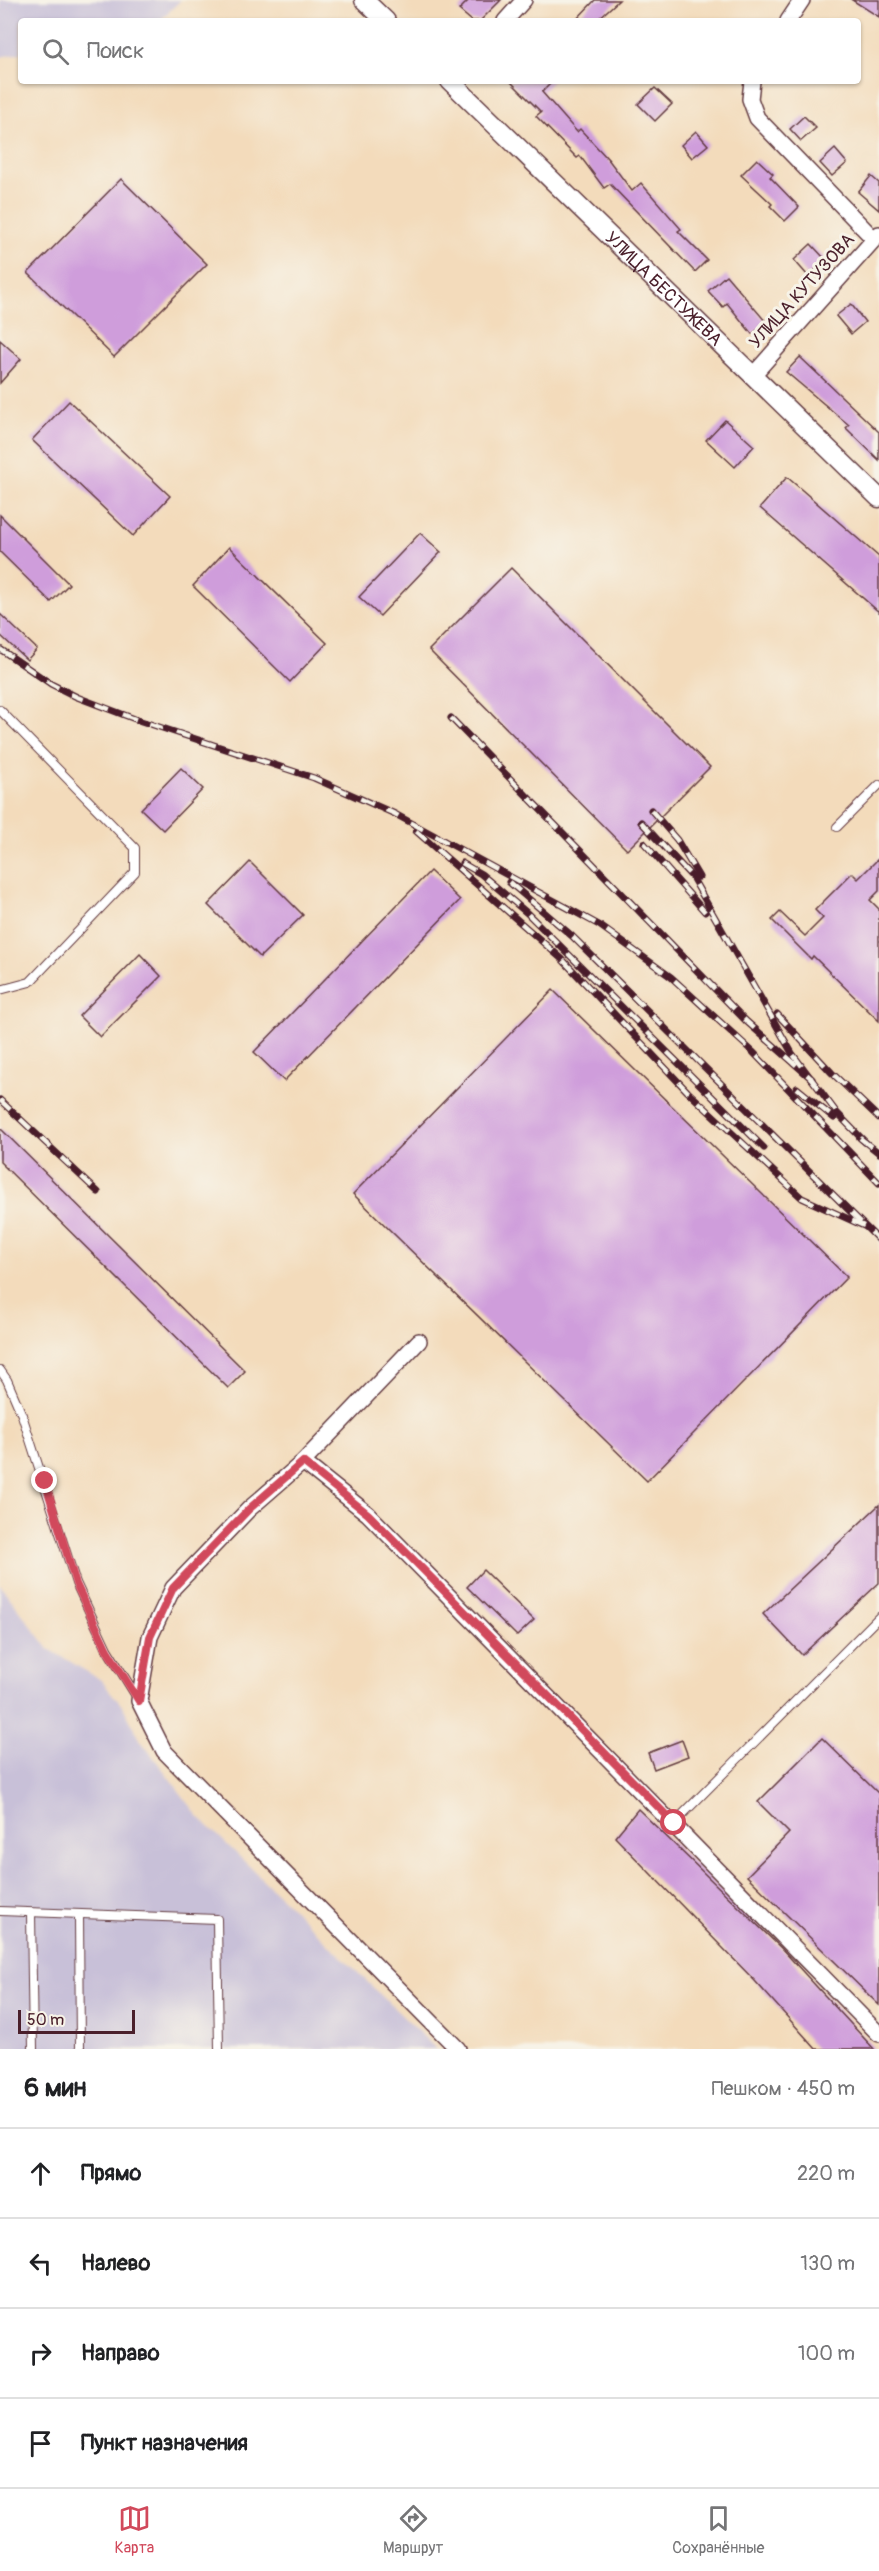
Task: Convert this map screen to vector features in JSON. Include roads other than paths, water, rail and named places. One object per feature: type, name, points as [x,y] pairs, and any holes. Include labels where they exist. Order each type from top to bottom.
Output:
[{"type":"street","points":[[364,0],[383,18]]},
{"type":"street","points":[[508,18],[524,0]]},
{"type":"street","points":[[790,18],[802,0]]},
{"type":"street","name":"УЛИЦА БЕСТУЖЕВА","points":[[453,84],[879,498]]},
{"type":"street","points":[[752,84],[750,99],[757,118],[876,237]]},
{"type":"street","name":"УЛИЦА КУТУЗОВА","points":[[754,374],[876,237]]},
{"type":"street","points":[[419,1341],[303,1462],[249,1509],[173,1588],[150,1637],[139,1701],[164,1751],[458,2049]]},
{"type":"street","points":[[303,1462],[368,1514],[879,2034]]},
{"type":"lane","points":[[0,710],[135,848],[135,872],[30,982],[0,990]]},
{"type":"lane","points":[[837,826],[879,785]]},
{"type":"lane","points":[[0,1370],[8,1380],[22,1415],[76,1584],[107,1650],[139,1701]]},
{"type":"lane","points":[[674,1823],[879,1617]]},
{"type":"lane","points":[[0,1911],[217,1919],[219,2049]]},
{"type":"lane","points":[[31,1913],[33,2049]]},
{"type":"lane","points":[[80,1915],[80,2049]]},
{"type":"railway","points":[[0,649],[51,684],[77,697],[135,719],[314,778],[395,814],[599,925],[671,977],[753,1052],[879,1183]]},
{"type":"railway","points":[[451,718],[746,1021],[812,1079]]},
{"type":"railway","points":[[651,810],[677,840],[699,877]]},
{"type":"railway","points":[[641,822],[692,877],[792,1053],[837,1113],[865,1142]]},
{"type":"railway","points":[[416,831],[562,959],[688,1092],[802,1198],[864,1226]]},
{"type":"railway","points":[[644,843],[705,912]]},
{"type":"railway","points":[[462,863],[481,874],[527,913],[764,1148]]},
{"type":"railway","points":[[509,882],[572,936],[879,1240]]},
{"type":"railway","points":[[777,1014],[832,1073],[879,1118]]},
{"type":"railway","points":[[797,1088],[834,1118]]},
{"type":"railway","points":[[0,1100],[98,1192]]},
{"type":"railway","points":[[860,1138],[879,1153]]}]
